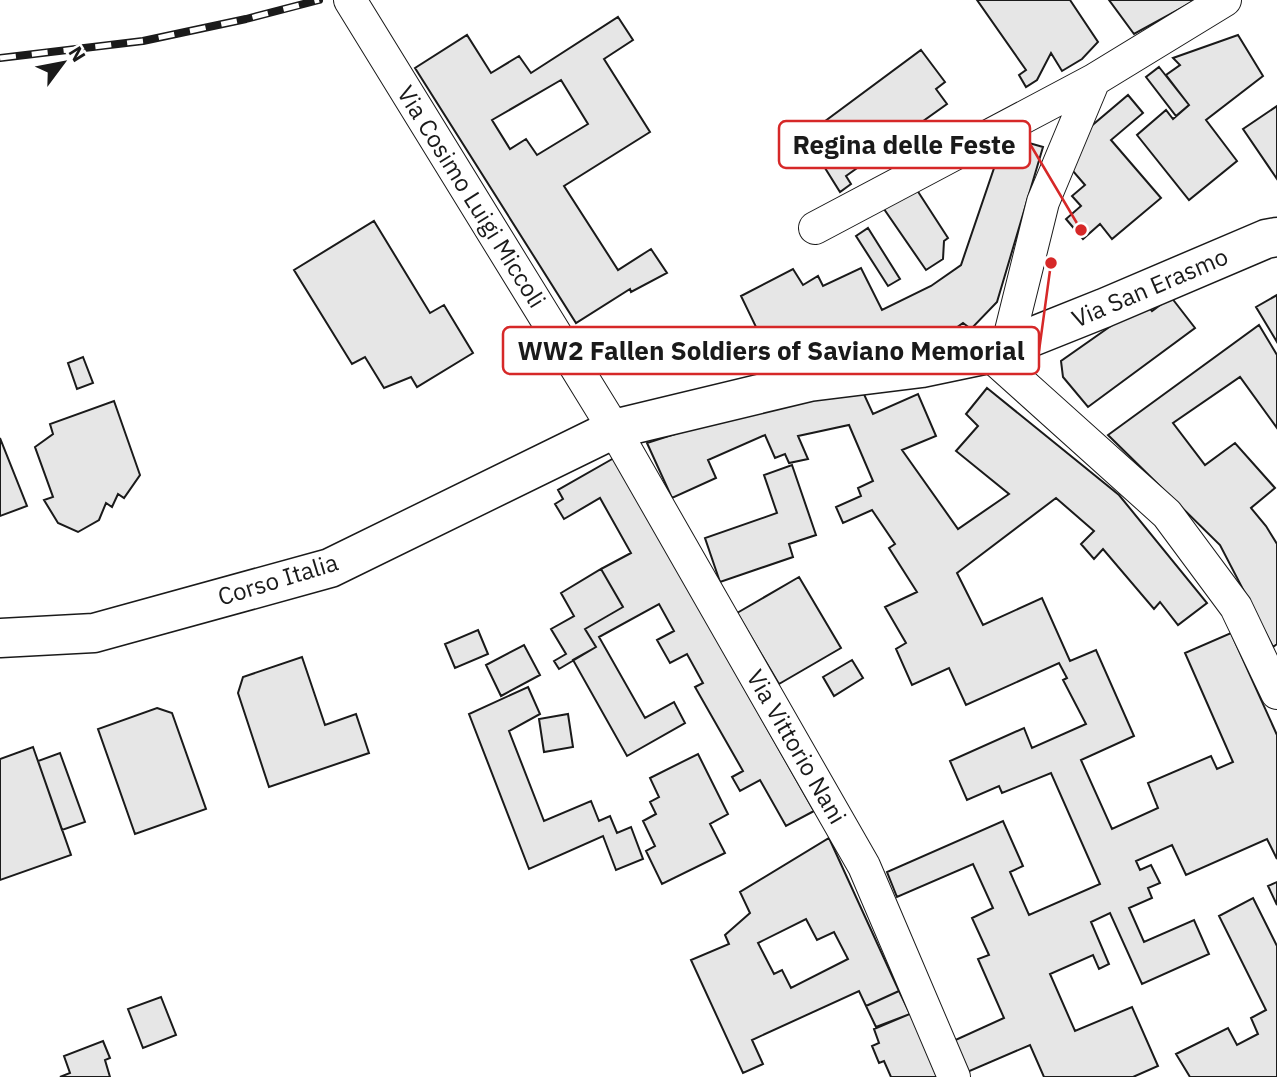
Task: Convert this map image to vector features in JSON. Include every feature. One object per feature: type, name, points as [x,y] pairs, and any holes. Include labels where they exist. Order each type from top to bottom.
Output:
[{"type":"main road","name":"Via San Erasmo","points":[[614,429],[809,382],[922,368],[998,351],[1266,239],[1277,237]]},
{"type":"main road","name":"Corso Italia","points":[[0,638],[94,633],[330,568],[614,429]]},
{"type":"street","name":"Via Cosimo Luigi Miccoli","points":[[350,0],[614,429]]},
{"type":"street","points":[[816,228],[1094,80],[1225,0]]},
{"type":"street","points":[[1094,80],[1043,202],[998,351],[1167,514],[1236,607],[1277,693]]},
{"type":"street","name":"Via Vittorio Nani","points":[[614,429],[864,866],[954,1077]]},
{"type":"building","points":[[977,0],[1070,0],[1098,42],[1082,59],[1062,71],[1051,53],[1037,80],[1026,87],[1019,75],[1026,70]]},
{"type":"building","points":[[1109,0],[1196,0],[1134,34]]},
{"type":"building","points":[[618,17],[633,40],[604,59],[650,132],[564,186],[618,270],[651,249],[667,273],[631,292],[630,289],[576,323],[415,68],[467,35],[491,73],[519,56],[531,73]],"holes":[[[561,80],[588,124],[537,155],[526,139],[510,149],[492,120]]]},
{"type":"building","points":[[1238,35],[1263,76],[1206,120],[1237,161],[1189,200],[1137,135],[1166,110],[1173,119],[1189,105],[1166,75],[1180,65],[1173,58]]},
{"type":"building","points":[[921,50],[945,82],[936,89],[947,104],[846,176],[851,184],[840,192],[805,136]]},
{"type":"building","points":[[1159,67],[1189,105],[1176,116],[1146,77]]},
{"type":"building","points":[[1128,95],[1143,113],[1111,140],[1161,198],[1112,239],[1100,224],[1083,239],[1066,219],[1081,206],[1072,196],[1085,185],[1072,170],[1076,139]]},
{"type":"building","points":[[1277,106],[1277,179],[1243,129]]},
{"type":"building","points":[[1005,136],[1043,147],[997,302],[971,329],[963,323],[939,340],[865,354],[858,344],[810,364],[802,348],[772,360],[741,296],[793,269],[803,285],[818,276],[823,286],[861,268],[882,310],[931,286],[961,265]]},
{"type":"building","points":[[915,187],[948,238],[944,241],[943,259],[926,270],[884,209]]},
{"type":"building","points":[[374,221],[430,313],[444,305],[473,353],[417,387],[411,377],[384,388],[365,357],[352,364],[294,270]]},
{"type":"building","points":[[868,228],[900,279],[888,286],[856,236]]},
{"type":"building","points":[[1277,295],[1277,342],[1256,307]]},
{"type":"building","points":[[1171,297],[1195,328],[1088,407],[1063,377],[1061,361],[1145,302],[1152,311]]},
{"type":"building","points":[[1259,325],[1277,355],[1277,428],[1240,377],[1173,423],[1205,465],[1235,443],[1275,488],[1251,508],[1277,544],[1277,644],[1273,647],[1220,545],[1108,435]]},
{"type":"building","points":[[83,357],[93,383],[77,389],[68,363]]},
{"type":"building","points":[[987,388],[1119,495],[1207,603],[1178,625],[1160,602],[1154,609],[1103,549],[1094,559],[1081,544],[1094,531],[1056,498],[957,573],[983,625],[1042,598],[1070,661],[1096,650],[1134,736],[1081,760],[1112,829],[1158,808],[1148,783],[1211,756],[1217,769],[1233,762],[1185,653],[1231,633],[1277,735],[1277,859],[1267,839],[1186,875],[1172,845],[1136,861],[1140,870],[1151,865],[1160,883],[1148,888],[1152,898],[1129,908],[1144,942],[1194,920],[1209,954],[1142,984],[1110,913],[1091,922],[1109,964],[1099,969],[1093,955],[1050,974],[1075,1031],[1132,1007],[1158,1066],[1133,1077],[1044,1077],[1030,1045],[965,1073],[951,1042],[1004,1018],[978,959],[989,955],[972,918],[993,908],[973,864],[897,897],[887,872],[1003,821],[1023,866],[1010,872],[1029,915],[1100,884],[1051,773],[1002,793],[999,786],[967,800],[950,761],[1024,728],[1032,748],[1086,724],[1063,680],[1067,678],[1059,663],[966,705],[949,668],[912,685],[896,649],[906,643],[885,607],[917,592],[889,548],[895,544],[872,510],[843,523],[836,507],[861,496],[858,488],[873,481],[849,425],[798,436],[808,459],[789,463],[785,454],[775,458],[765,435],[708,460],[716,478],[672,498],[647,443],[734,415],[816,398],[863,392],[873,414],[918,394],[936,436],[902,450],[958,529],[1009,494],[956,451],[978,426],[966,414]]},
{"type":"building","points":[[114,401],[140,475],[124,498],[118,494],[112,507],[106,503],[99,520],[78,532],[58,523],[44,500],[53,497],[35,447],[53,434],[50,424]]},
{"type":"building","points":[[0,438],[27,506],[0,516]]},
{"type":"building","points":[[614,458],[814,811],[786,826],[760,780],[740,791],[732,777],[743,771],[695,687],[703,683],[687,654],[670,663],[657,640],[674,631],[659,604],[599,637],[645,718],[674,702],[685,723],[627,756],[573,660],[596,647],[585,629],[623,607],[601,569],[631,553],[600,498],[564,519],[555,504],[563,499],[558,490]]},
{"type":"building","points":[[792,465],[816,535],[789,544],[793,557],[720,582],[705,538],[777,513],[764,475]]},
{"type":"building","points":[[601,569],[623,607],[585,629],[596,647],[559,669],[554,661],[566,654],[551,629],[574,616],[561,593]]},
{"type":"building","points":[[799,577],[841,648],[779,684],[737,613]]},
{"type":"building","points":[[478,630],[488,654],[455,668],[445,644]]},
{"type":"building","points":[[524,645],[540,675],[501,696],[486,665]]},
{"type":"building","points":[[302,657],[325,725],[356,714],[369,753],[269,787],[238,693],[243,677]]},
{"type":"building","points":[[852,660],[863,678],[834,696],[823,677]]},
{"type":"building","points":[[528,687],[540,714],[509,731],[544,821],[591,801],[599,821],[610,816],[617,833],[631,827],[643,859],[616,870],[603,836],[529,869],[469,714]]},
{"type":"building","points":[[157,708],[172,713],[206,809],[135,834],[98,729]]},
{"type":"building","points":[[568,714],[573,747],[544,752],[539,719]]},
{"type":"building","points":[[33,747],[71,855],[0,880],[0,759]]},
{"type":"building","points":[[60,753],[85,822],[62,830],[38,761]]},
{"type":"building","points":[[698,754],[728,814],[710,824],[725,853],[662,884],[646,851],[655,846],[643,821],[656,814],[650,802],[659,797],[650,778]]},
{"type":"building","points":[[829,838],[899,991],[866,1006],[859,991],[752,1040],[763,1064],[743,1073],[691,960],[729,944],[725,935],[750,913],[740,892]],"holes":[[[806,919],[817,940],[834,932],[848,959],[791,988],[782,970],[774,974],[758,943]]]},
{"type":"building","points":[[1277,882],[1277,905],[1268,886]]},
{"type":"building","points":[[1253,898],[1277,946],[1277,1077],[1190,1077],[1176,1054],[1228,1028],[1237,1045],[1258,1034],[1251,1018],[1266,1010],[1219,916]]},
{"type":"building","points":[[899,991],[910,1014],[876,1027],[866,1006]]},
{"type":"building","points":[[161,997],[176,1035],[143,1048],[128,1009]]},
{"type":"building","points":[[912,1013],[937,1077],[891,1077],[884,1061],[879,1063],[872,1046],[879,1043],[874,1029]]},
{"type":"building","points":[[103,1041],[110,1058],[105,1060],[110,1077],[60,1077],[70,1073],[64,1056]]},
{"type":"railway","points":[[0,58],[143,41],[319,0]]},
{"type":"place","name":"Regina delle Feste","points":[[1081,230]]},
{"type":"place","name":"WW2 Fallen Soldiers of Saviano Memorial","points":[[1051,263]]}]
